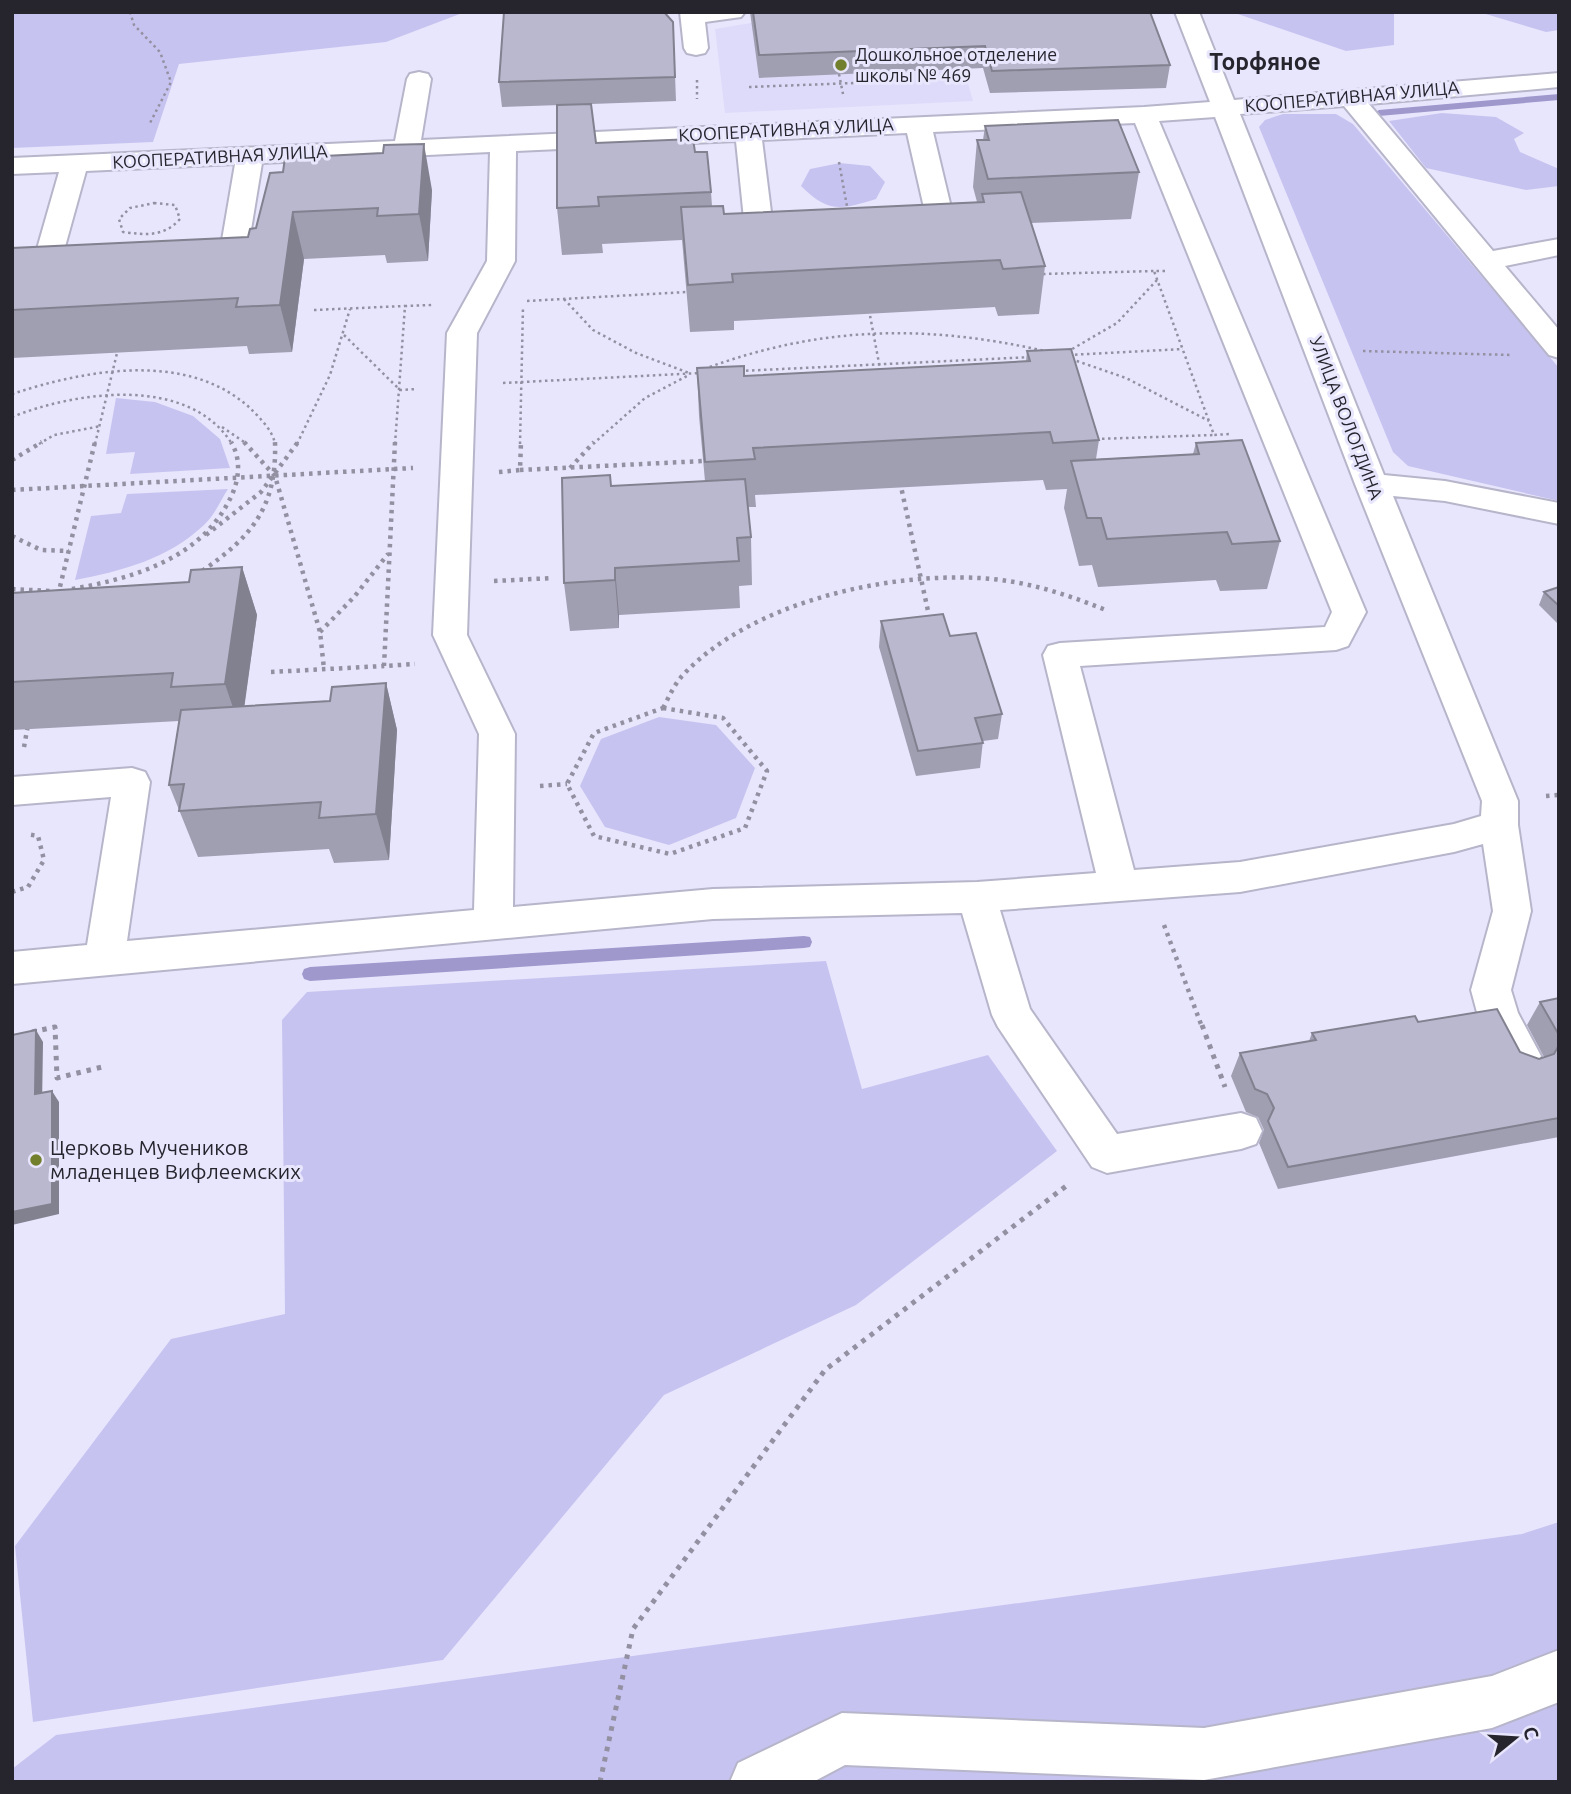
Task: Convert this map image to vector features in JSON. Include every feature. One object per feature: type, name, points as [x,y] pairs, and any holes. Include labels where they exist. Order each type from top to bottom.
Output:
[{"type":"street","points":[[696,48],[692,14],[733,12]]},
{"type":"street","name":"УЛИЦА ВОЛОГДИНА","points":[[1187,12],[1371,484],[1500,801],[1499,825],[1512,911],[1491,990],[1498,1016],[1524,1062]]},
{"type":"street","points":[[407,148],[419,79]]},
{"type":"street","name":"КООПЕРАТИВНАЯ УЛИЦА","points":[[12,166],[1144,115],[1559,79]]},
{"type":"street","points":[[1349,96],[1559,348]]},
{"type":"street","points":[[1134,886],[1060,655],[1336,638],[1349,612],[1144,115]]},
{"type":"street","points":[[748,131],[759,229],[940,220],[918,124]]},
{"type":"street","points":[[493,924],[497,734],[450,635],[461,333],[501,261],[503,144]]},
{"type":"street","points":[[166,256],[233,254],[250,156]]},
{"type":"street","points":[[75,163],[47,263],[113,259]]},
{"type":"street","points":[[1486,261],[1559,247]]},
{"type":"street","points":[[1371,484],[1445,491],[1559,514]]},
{"type":"street","points":[[12,791],[132,782],[105,959]]},
{"type":"street","points":[[12,968],[713,904],[977,897],[1240,877],[1454,838],[1499,825]]},
{"type":"street","points":[[977,897],[1012,1015],[1107,1154],[1241,1131]]},
{"type":"street","points":[[757,1782],[842,1739],[1204,1754],[1492,1702],[1559,1676]]},
{"type":"path","points":[[130,161],[171,82],[159,52],[134,25],[131,12]]},
{"type":"path","points":[[696,48],[698,134]]},
{"type":"path","points":[[748,87],[934,80],[926,54]]},
{"type":"path","points":[[833,127],[838,225]]},
{"type":"path","points":[[154,203],[175,205],[180,219],[169,231],[145,235],[123,232],[119,219],[130,208],[154,203]]},
{"type":"path","points":[[1044,275],[1176,270]]},
{"type":"path","points":[[1154,271],[1214,435]]},
{"type":"path","points":[[1061,355],[1104,334],[1137,307],[1157,280]]},
{"type":"path","points":[[520,470],[523,301],[687,292]]},
{"type":"path","points":[[564,299],[593,330],[636,353],[703,378]]},
{"type":"path","points":[[314,310],[405,306]]},
{"type":"path","points":[[868,306],[881,377]]},
{"type":"path","points":[[12,589],[58,592],[123,579],[160,565],[237,514],[275,476],[310,418],[332,370],[350,309]]},
{"type":"path","points":[[570,468],[603,433],[645,398],[736,355],[815,338],[873,332],[948,333],[1016,344],[1049,354],[732,372]]},
{"type":"path","points":[[344,335],[400,390],[718,372]]},
{"type":"path","points":[[55,605],[119,344]]},
{"type":"path","points":[[1061,355],[1183,349]]},
{"type":"path","points":[[1320,349],[1513,355]]},
{"type":"path","points":[[1061,355],[1126,378],[1209,421]]},
{"type":"path","points":[[12,394],[56,379],[113,371],[168,373],[216,386],[253,409],[275,439],[275,476],[264,515],[231,553],[201,572]]},
{"type":"path","points":[[12,417],[62,400],[108,394],[152,396],[190,407],[247,444],[275,476],[320,632],[324,669]]},
{"type":"path","points":[[200,540],[227,509],[239,478],[236,449],[219,425]]},
{"type":"path","points":[[12,460],[54,435],[101,426]]},
{"type":"path","points":[[1095,439],[1240,434]]},
{"type":"path","points":[[12,490],[456,466],[491,472],[703,461]]},
{"type":"path","points":[[899,475],[928,611]]},
{"type":"path","points":[[12,536],[41,550],[69,551]]},
{"type":"path","points":[[320,632],[354,597],[388,553]]},
{"type":"path","points":[[486,581],[553,578]]},
{"type":"path","points":[[663,708],[723,718],[767,771],[745,828],[670,854],[594,836],[567,784],[594,733],[663,708],[682,676],[722,642],[782,610],[848,591],[920,579],[979,578],[1030,586],[1116,614]]},
{"type":"path","points":[[271,673],[384,666]]},
{"type":"path","points":[[12,892],[28,887],[44,860],[38,836],[25,834]]},
{"type":"path","points":[[1134,886],[1241,1131]]},
{"type":"path","points":[[23,1034],[55,1027],[57,1078],[102,1067]]},
{"type":"path","points":[[600,1782],[633,1629],[825,1370],[1107,1154]]},
{"type":"shaded area","points":[[12,12],[465,12],[386,42],[179,64],[153,142],[12,148]]},
{"type":"shaded area","name":"Дошкольное отделение школы № 469","points":[[817,12],[951,24],[973,101],[725,113],[715,29]]},
{"type":"shaded area","points":[[1232,12],[1394,12],[1394,45],[1346,51]]},
{"type":"shaded area","points":[[1479,12],[1559,12],[1559,30],[1546,32]]},
{"type":"shaded area","points":[[1442,113],[1496,117],[1524,133],[1514,139],[1520,152],[1559,169],[1559,186],[1526,190],[1426,168],[1389,121]]},
{"type":"shaded area","points":[[1283,114],[1336,114],[1353,124],[1559,368],[1559,501],[1408,466],[1393,452],[1259,127],[1265,120]]},
{"type":"shaded area","points":[[840,163],[870,166],[885,182],[876,199],[836,207],[819,201],[801,186],[810,169]]},
{"type":"shaded area","points":[[116,398],[155,402],[193,416],[220,439],[230,468],[130,474],[135,452],[106,454]]},
{"type":"shaded area","points":[[228,489],[208,521],[175,547],[127,568],[75,580],[91,516],[121,513],[127,494]]},
{"type":"shaded area","points":[[659,717],[716,725],[755,768],[736,818],[669,845],[605,827],[580,786],[601,739]]},
{"type":"shaded area","points":[[826,961],[862,1089],[988,1055],[1057,1151],[856,1305],[664,1395],[443,1660],[33,1722],[15,1546],[171,1339],[285,1314],[282,1020],[307,992]]},
{"type":"shaded area","points":[[1559,1522],[1559,1782],[12,1782],[12,1769],[56,1735],[1522,1534]]},
{"type":"building","points":[[504,12],[664,12],[673,22],[675,77],[499,82]]},
{"type":"building","points":[[753,12],[1150,12],[1170,65],[992,71],[985,46],[759,55]]},
{"type":"building","points":[[591,104],[596,143],[693,139],[695,152],[707,152],[711,192],[598,197],[599,206],[557,208],[557,105]]},
{"type":"building","points":[[1118,120],[1139,172],[988,179],[977,140],[989,140],[985,126]]},
{"type":"building","points":[[424,144],[419,214],[377,216],[378,208],[293,212],[280,305],[236,307],[238,298],[12,310],[12,248],[248,237],[250,229],[256,228],[270,173],[283,172],[285,158],[383,153],[384,145]]},
{"type":"building","points":[[1021,192],[1045,266],[1003,269],[1000,260],[732,274],[733,282],[688,285],[681,207],[723,206],[724,214],[984,202],[982,194]]},
{"type":"building","points":[[1071,349],[1099,440],[1053,443],[1050,432],[753,448],[755,459],[705,462],[697,368],[744,366],[744,376],[1030,361],[1027,351]]},
{"type":"building","points":[[1242,440],[1280,541],[1232,544],[1227,532],[1107,539],[1101,518],[1087,518],[1071,461],[1199,454],[1196,443]]},
{"type":"building","points":[[610,475],[611,486],[745,479],[751,537],[737,538],[739,561],[615,568],[615,580],[564,583],[562,478]]},
{"type":"building","points":[[242,567],[225,684],[171,687],[173,673],[12,682],[12,593],[189,582],[191,570]]},
{"type":"building","points":[[1559,587],[1559,606],[1544,592]]},
{"type":"building","points":[[943,614],[950,636],[976,633],[1002,714],[975,718],[983,743],[918,751],[881,621]]},
{"type":"building","points":[[386,683],[376,814],[319,818],[321,802],[179,811],[184,784],[169,785],[181,710],[330,701],[332,687]]},
{"type":"building","points":[[1559,998],[1559,1035],[1540,1002]]},
{"type":"building","points":[[1497,1009],[1520,1052],[1539,1059],[1554,1054],[1559,1045],[1559,1118],[1288,1167],[1268,1121],[1274,1108],[1267,1094],[1255,1089],[1240,1053],[1316,1040],[1312,1033],[1415,1016],[1418,1022]]},
{"type":"building","name":"Церковь Мучеников младенцев Вифлеемских","points":[[36,1030],[35,1094],[52,1091],[52,1204],[12,1212],[12,1035]]},
{"type":"waterway","points":[[1379,113],[1559,97]]},
{"type":"waterway","points":[[310,974],[804,942]]},
{"type":"place","name":"Дошкольное отделение школы № 469","points":[[841,65]]},
{"type":"place","name":"Церковь Мучеников младенцев Вифлеемских","points":[[36,1160]]},
{"type":"district","name":"Торфяное","points":[[1265,62]]}]
